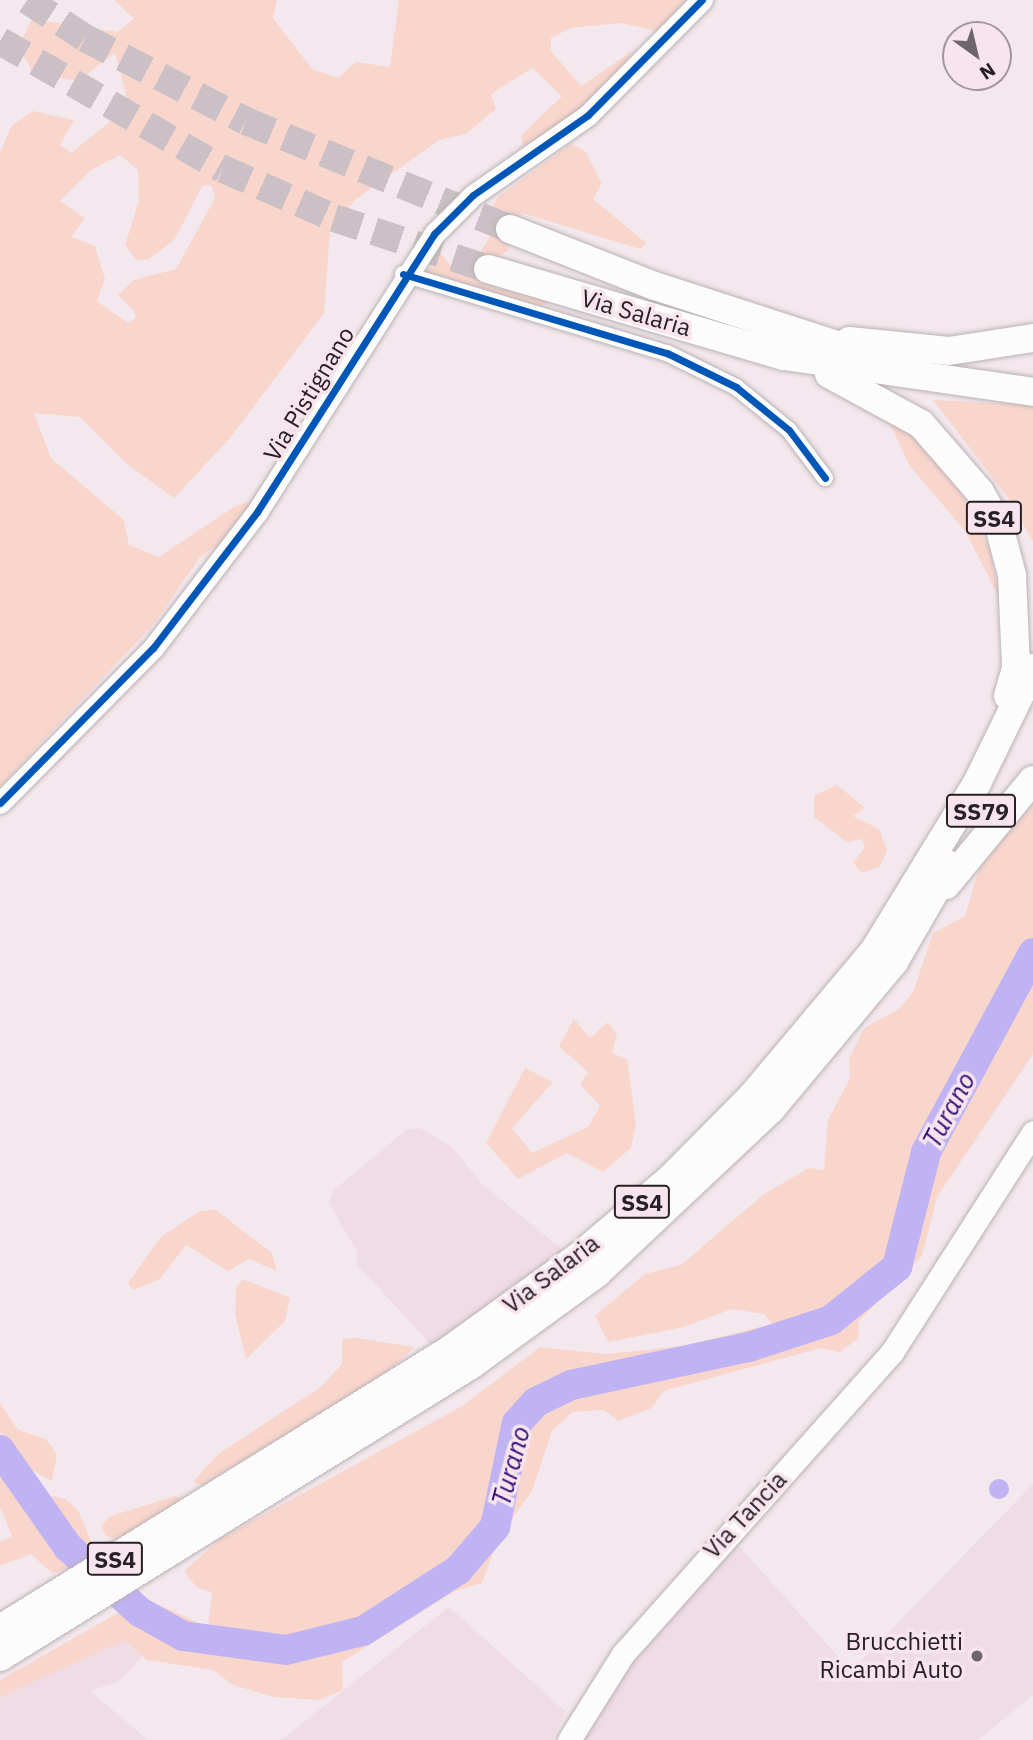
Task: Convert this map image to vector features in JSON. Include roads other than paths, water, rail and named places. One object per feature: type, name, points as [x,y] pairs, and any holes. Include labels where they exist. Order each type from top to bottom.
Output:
[{"type":"highway","name":"Via Salaria","points":[[510,229],[789,344]]},
{"type":"highway","name":"Via Salaria","points":[[488,269],[789,344]]},
{"type":"highway","points":[[789,344],[917,350],[1033,338]]},
{"type":"highway","points":[[789,344],[1033,392]]},
{"type":"highway","name":"SS4","points":[[789,344],[895,361],[1033,378]]},
{"type":"highway","name":"SS4","points":[[789,344],[887,401],[920,424],[960,461],[999,526],[1016,604],[1016,668],[977,782]]},
{"type":"highway","name":"SS79","points":[[977,782],[1033,668]]},
{"type":"highway","name":"SS79","points":[[921,918],[1033,700]]},
{"type":"highway","name":"SS4","points":[[921,918],[1033,780]]},
{"type":"highway","name":"Via Salaria","points":[[206,1516],[451,1349],[582,1254],[671,1178],[753,1095],[874,951],[977,782]]},
{"type":"highway","name":"Via Salaria","points":[[0,1657],[41,1618],[206,1516],[471,1365],[597,1273],[771,1109],[894,962],[921,918]]},
{"type":"highway","name":"Via Salaria","points":[[0,1629],[41,1618]]},
{"type":"main road","name":"Via Tancia","points":[[569,1740],[623,1654],[892,1352],[931,1299],[1033,1132]]},
{"type":"street","name":"Via Pistignano","points":[[0,803],[153,648],[257,512],[304,445],[403,274],[473,195],[587,115],[702,0]]},
{"type":"street","points":[[403,274],[667,353],[736,387],[789,430],[825,478]]},
{"type":"waterway","name":"Turano","points":[[0,1450],[68,1547],[140,1612],[183,1636],[286,1650],[363,1631],[458,1570],[495,1527],[517,1423],[536,1402],[571,1385],[749,1347],[831,1320],[897,1267],[926,1152],[1033,953]]},
{"type":"tunnel","points":[[27,0],[85,38],[246,121],[510,229]]},
{"type":"tunnel","points":[[0,41],[223,169],[334,218],[488,269]]},
{"type":"place","name":"Brucchietti Ricambi Auto","points":[[977,1656]]}]
